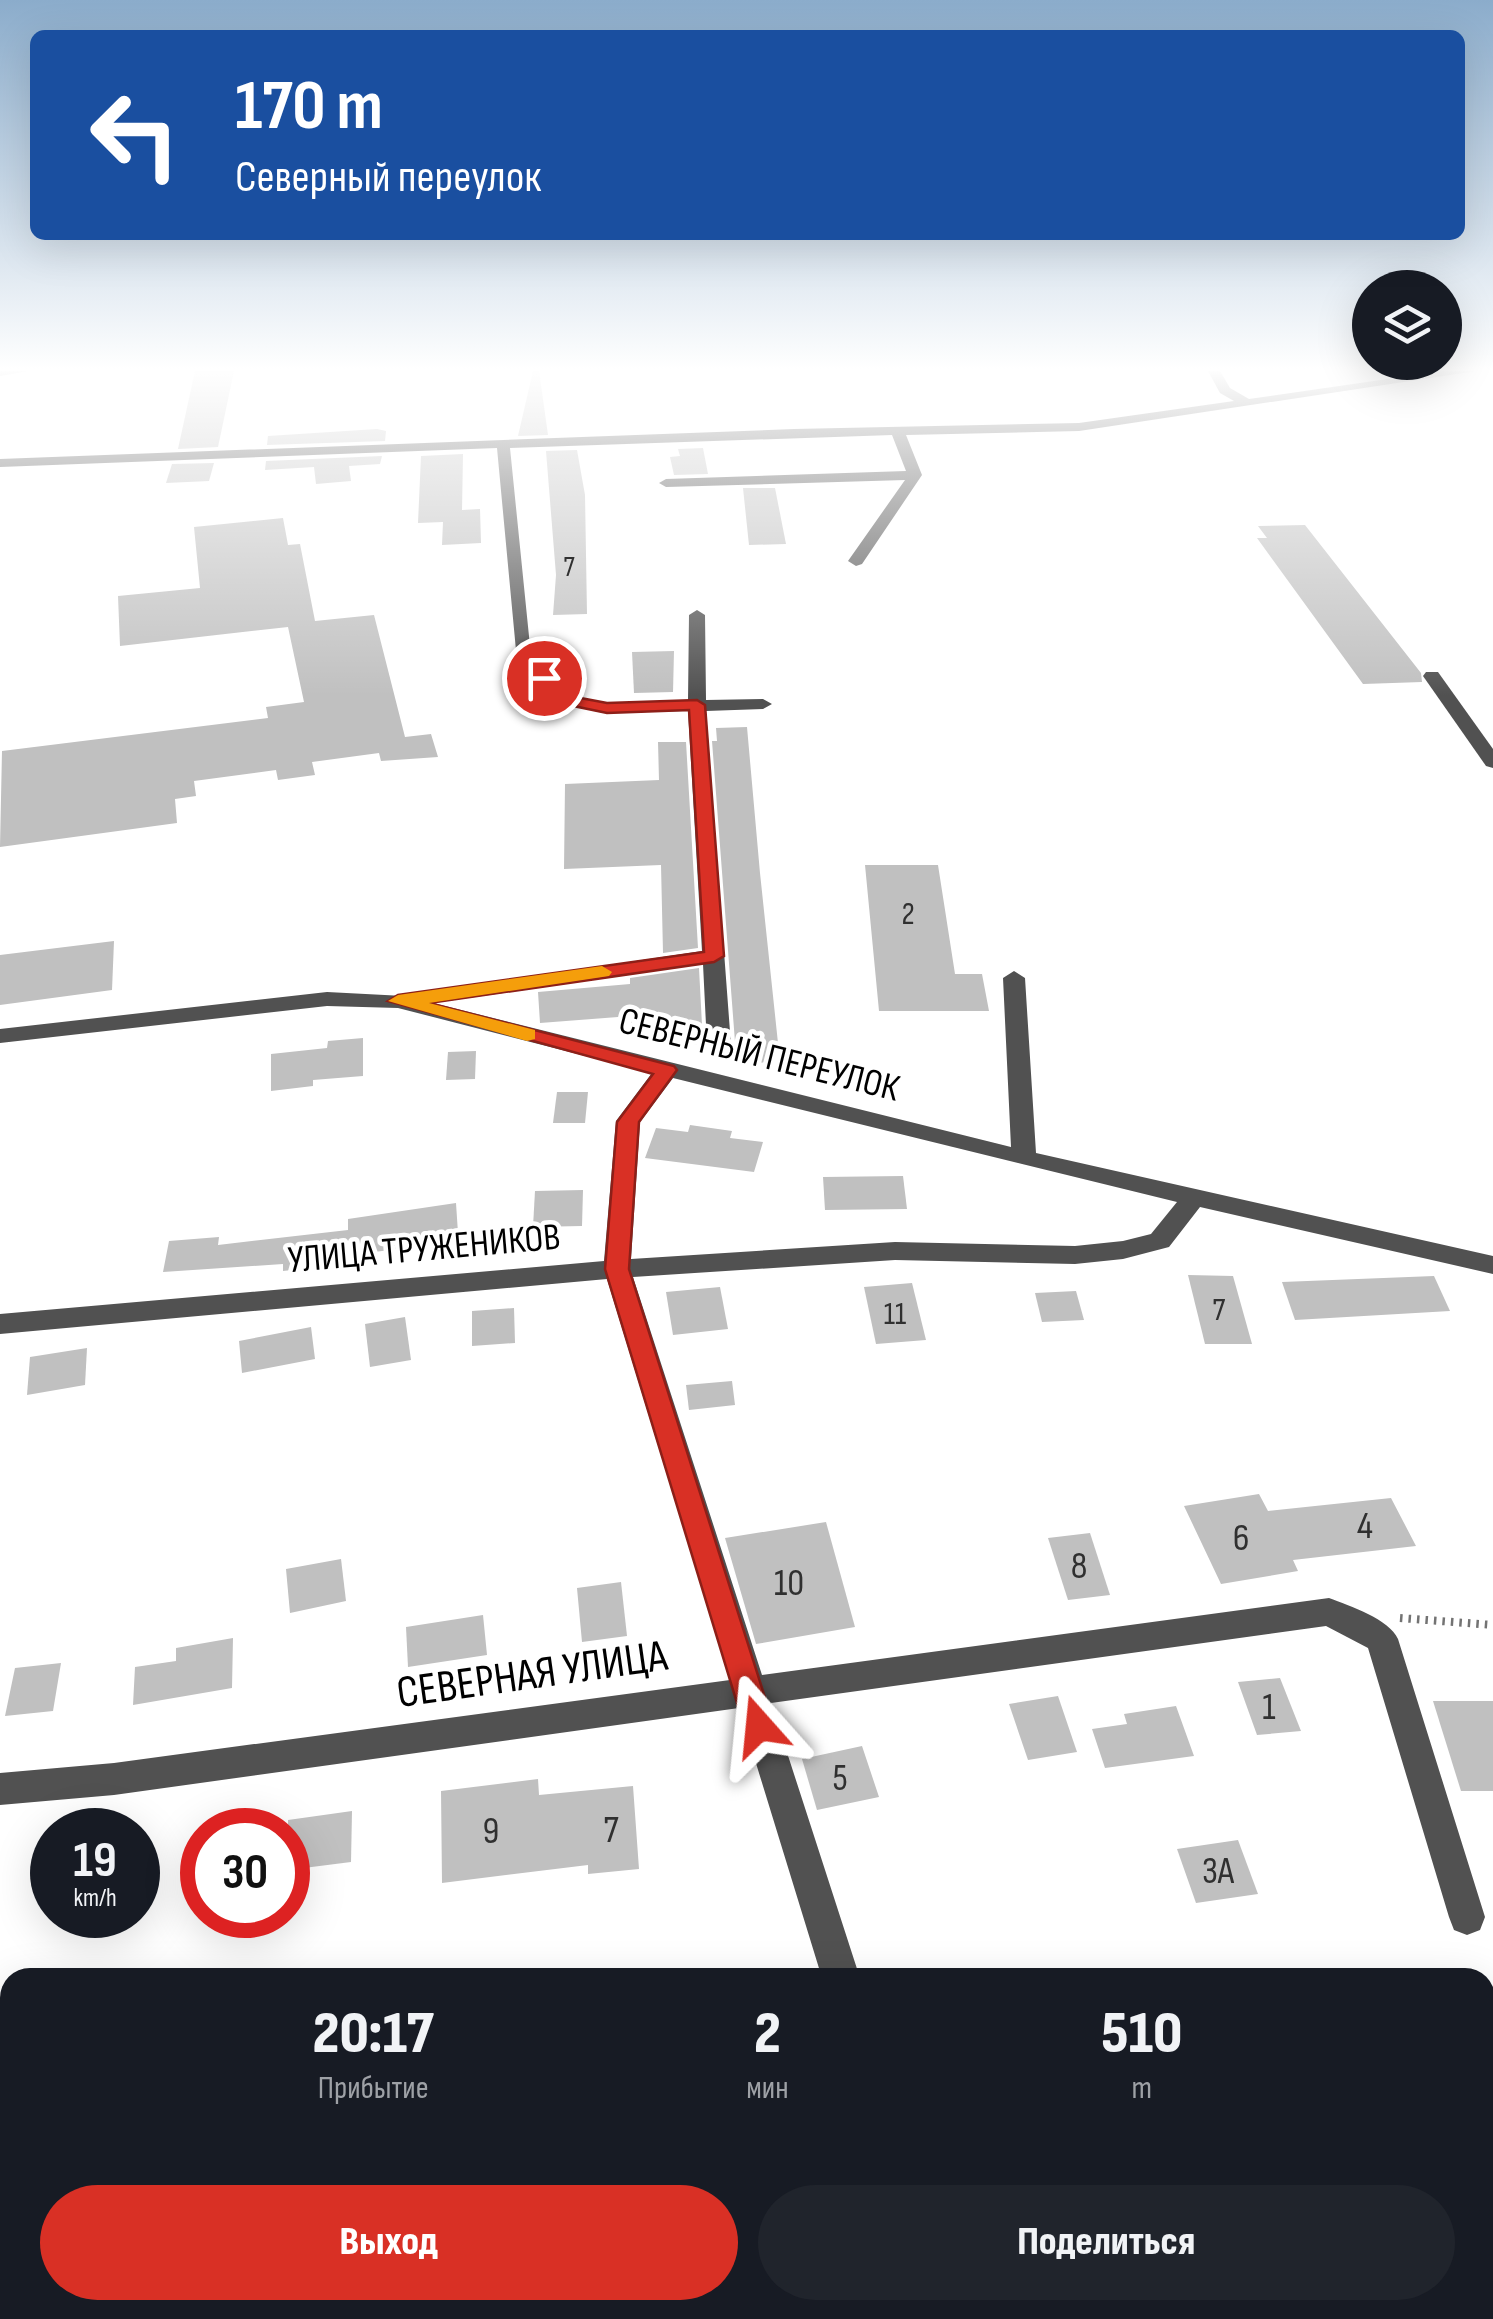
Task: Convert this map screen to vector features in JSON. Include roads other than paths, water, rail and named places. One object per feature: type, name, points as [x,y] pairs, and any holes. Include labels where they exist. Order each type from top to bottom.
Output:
[{"type":"street","points":[[506,479],[523,657],[565,700],[607,708],[763,704]]},
{"type":"street","points":[[666,483],[784,479]]},
{"type":"street","points":[[856,561],[912,479]]},
{"type":"street","points":[[697,615],[697,705],[719,1045]]},
{"type":"street","points":[[1432,676],[1493,762]]},
{"type":"street","points":[[398,1001],[714,956]]},
{"type":"street","points":[[1014,978],[1024,1159]]},
{"type":"street","name":"СЕВЕРНЫЙ ПЕРЕУЛОК","points":[[0,1036],[326,999],[398,1001],[1192,1200],[1493,1265]]},
{"type":"street","points":[[666,1070],[628,1122],[617,1269],[838,1968]]},
{"type":"street","name":"УЛИЦА ТРУЖЕНИКОВ","points":[[0,1324],[617,1269],[895,1251],[1074,1256],[1123,1250],[1160,1240],[1192,1200]]},
{"type":"street","name":"СЕВЕРНАЯ УЛИЦА","points":[[0,1789],[114,1780],[1329,1612],[1382,1639],[1467,1917]]}]
